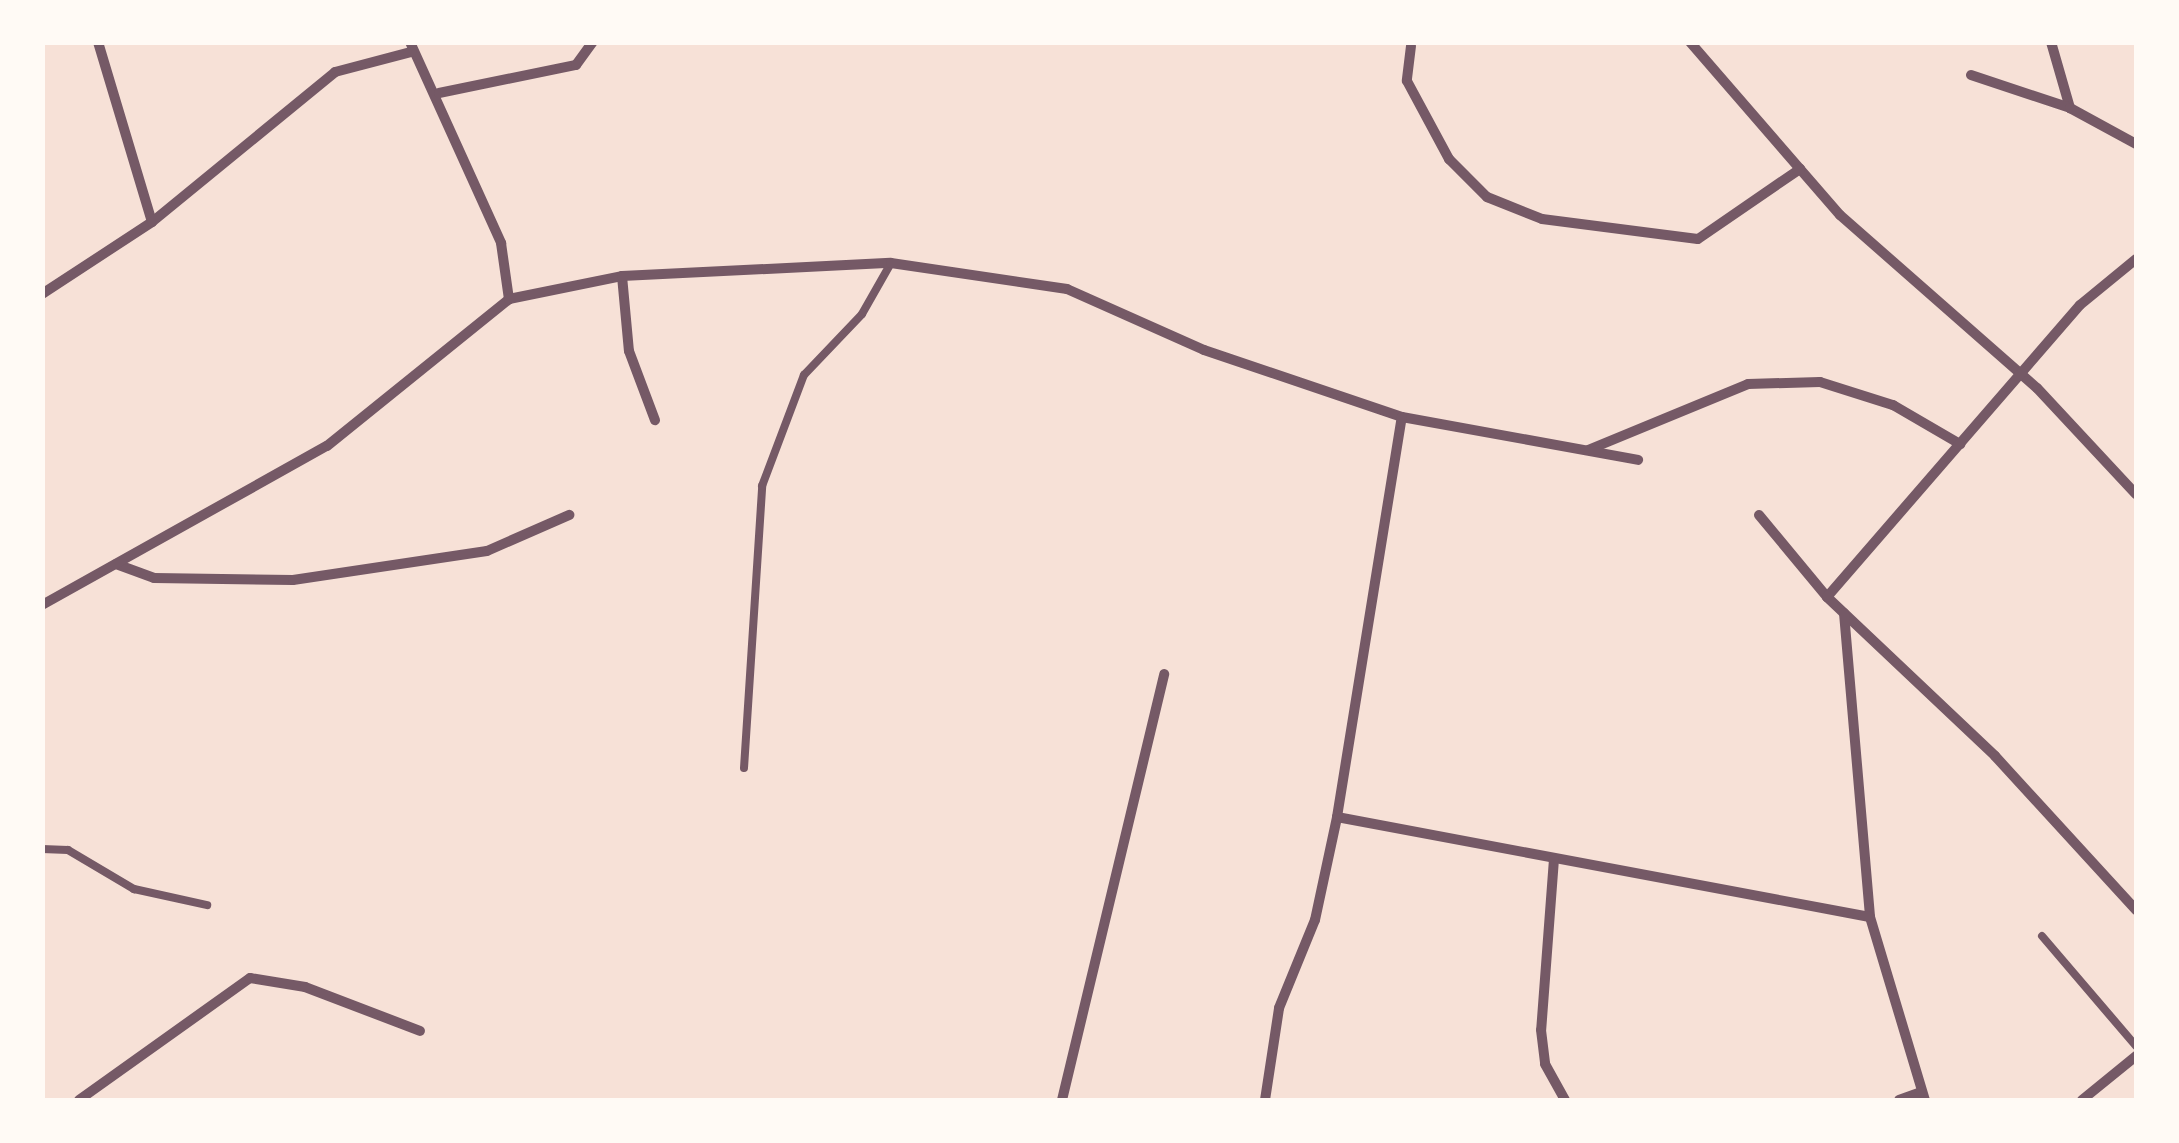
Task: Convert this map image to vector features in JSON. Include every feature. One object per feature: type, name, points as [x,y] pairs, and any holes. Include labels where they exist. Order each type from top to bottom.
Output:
[{"type":"street","points":[[98,42],[152,222]]},
{"type":"street","points":[[440,93],[576,66],[593,42]]},
{"type":"street","points":[[1690,42],[1800,169],[2020,374],[2136,494]]},
{"type":"street","points":[[2051,42],[2070,108]]},
{"type":"street","points":[[1411,46],[1407,81],[1448,159],[1487,197],[1542,218],[1698,239],[1800,169]]},
{"type":"street","points":[[42,294],[152,222],[335,72],[410,47],[440,93],[501,243],[509,299]]},
{"type":"street","points":[[1972,75],[2070,108],[2136,144]]},
{"type":"street","points":[[1827,597],[2020,374],[2136,258]]},
{"type":"street","points":[[42,605],[327,446],[509,299],[622,276],[891,263],[1067,289],[1204,350],[1402,417],[1638,460]]},
{"type":"street","points":[[622,276],[629,351],[655,420]]},
{"type":"street","points":[[1585,451],[1748,384],[1802,383],[1893,405],[1960,444]]},
{"type":"street","points":[[1265,1100],[1279,1008],[1315,920],[1337,816],[1402,417]]},
{"type":"street","points":[[116,564],[154,578],[293,580],[487,551],[569,515]]},
{"type":"street","points":[[1759,515],[1827,597],[1995,756],[2136,910]]},
{"type":"street","points":[[1844,613],[1870,918],[1923,1096],[1900,1100]]},
{"type":"street","points":[[1062,1100],[1164,674]]},
{"type":"street","points":[[1337,816],[1870,918]]},
{"type":"street","points":[[1554,859],[1541,1030],[1545,1064],[1565,1100]]},
{"type":"street","points":[[79,1100],[250,978],[305,986],[420,1031]]},
{"type":"street","points":[[2082,1100],[2136,1056]]},
{"type":"lane","points":[[744,768],[762,486],[804,376],[862,314],[891,263]]},
{"type":"lane","points":[[42,849],[68,850],[134,889],[207,905]]},
{"type":"lane","points":[[2042,936],[2136,1046]]}]
